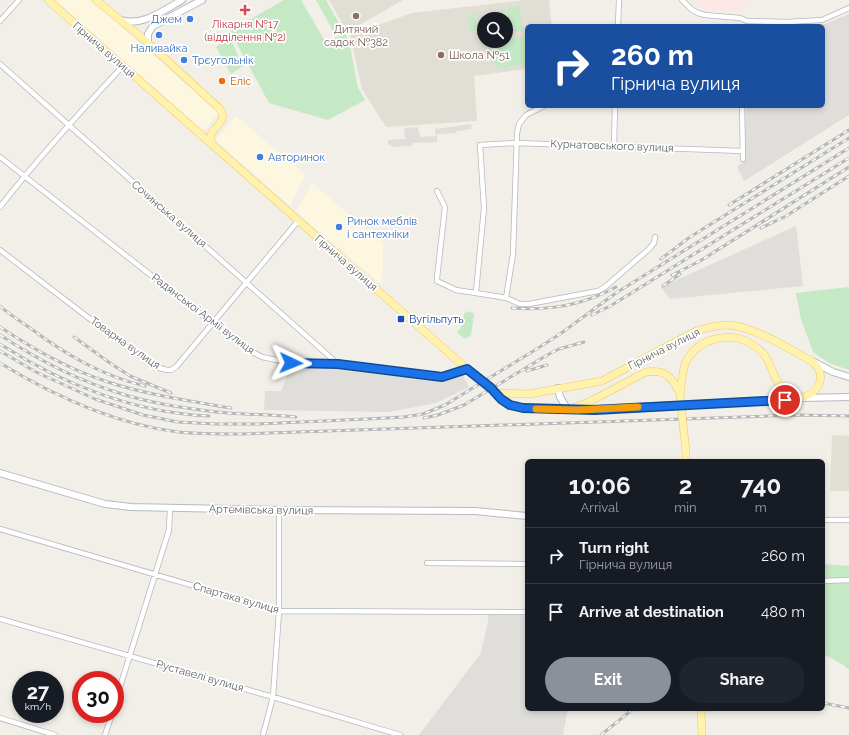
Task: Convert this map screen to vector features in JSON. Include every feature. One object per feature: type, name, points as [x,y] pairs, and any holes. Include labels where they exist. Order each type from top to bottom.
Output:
[{"type":"main road","name":"Гірнича вулиця","points":[[48,0],[501,399],[510,405],[523,408],[568,410],[798,398],[849,397]]},
{"type":"main road","points":[[96,0],[148,43],[220,109],[223,116],[222,119],[212,131],[210,138],[215,147]]},
{"type":"main road","points":[[117,18],[134,22],[148,18],[182,0]]},
{"type":"main road","points":[[148,43],[148,34],[153,26],[202,0]]},
{"type":"main road","points":[[148,18],[148,24],[153,26]]},
{"type":"main road","points":[[197,132],[204,134],[212,131]]},
{"type":"main road","name":"Гірнича вулиця","points":[[496,393],[511,395],[529,394],[602,381],[680,338],[712,326],[735,326],[746,329],[833,372],[849,377]]},
{"type":"main road","points":[[686,457],[680,394],[686,363],[694,351],[708,341],[718,338],[739,338],[756,347],[766,356],[783,391],[798,398],[810,395],[818,387],[821,379],[820,373],[818,366],[813,362]]},
{"type":"main road","points":[[558,388],[560,397],[568,410],[589,402],[646,372],[656,370],[667,374],[674,382],[680,394]]},
{"type":"main road","name":"Артемівська вулиця","points":[[0,473],[105,504],[131,507],[279,510],[475,511],[525,516]]},
{"type":"main road","points":[[701,711],[702,735]]},
{"type":"street","points":[[0,21],[19,0]]},
{"type":"street","points":[[618,24],[619,0]]},
{"type":"street","points":[[682,0],[691,9],[698,13],[740,18],[746,24],[822,20],[849,8]]},
{"type":"street","name":"Сочинська вулиця","points":[[0,64],[68,126],[338,364]]},
{"type":"street","points":[[0,207],[24,175],[123,66]]},
{"type":"street","points":[[506,298],[513,254],[516,143],[519,124],[529,113],[540,108]]},
{"type":"street","points":[[614,146],[615,108]]},
{"type":"street","points":[[742,108],[743,159]]},
{"type":"street","name":"Курнатовського вулиця","points":[[476,292],[484,208],[480,145],[516,143],[743,151]]},
{"type":"street","name":"Радянської Армії вулиця","points":[[0,157],[212,323],[249,350],[262,357],[291,363],[338,364],[442,377],[467,369]]},
{"type":"street","points":[[437,191],[445,207],[437,278],[438,281],[456,290],[506,298],[524,305],[598,291],[605,287],[649,249],[654,243],[655,237]]},
{"type":"street","name":"Товарна вулиця","points":[[0,250],[124,345],[161,369],[172,370],[298,221]]},
{"type":"street","points":[[124,673],[169,530],[170,508]]},
{"type":"street","points":[[263,735],[274,697],[279,611],[279,510]]},
{"type":"street","points":[[825,520],[849,520]]},
{"type":"street","name":"Спартака вулиця","points":[[0,529],[279,611],[525,612]]},
{"type":"street","points":[[427,563],[525,564]]},
{"type":"street","points":[[825,581],[849,580]]},
{"type":"street","name":"Руставелі вулиця","points":[[0,619],[274,697],[400,735]]},
{"type":"street","points":[[0,718],[55,735]]},
{"type":"street","points":[[105,735],[109,723]]},
{"type":"shaded area","points":[[55,0],[91,0],[219,113],[203,131]]},
{"type":"shaded area","name":"Дитячий садок №382","points":[[329,0],[403,0],[347,32]]},
{"type":"shaded area","name":"Школа №51","points":[[525,0],[549,0],[552,24],[525,24],[525,69],[474,76],[477,121],[386,127],[362,89],[350,35],[412,13]]},
{"type":"shaded area","points":[[694,0],[751,0],[740,12],[708,10]]},
{"type":"shaded area","points":[[849,14],[849,115],[744,181],[737,167],[744,161],[746,108],[825,108],[825,24]]},
{"type":"shaded area","name":"Авторинок","points":[[236,116],[305,175],[290,206],[215,140]]},
{"type":"shaded area","points":[[471,124],[472,129],[456,131],[456,133],[437,134],[437,142],[413,143],[412,146],[391,147],[391,145],[388,145],[388,140],[405,139],[404,128],[418,127],[420,137],[436,136],[435,129]]},
{"type":"shaded area","name":"Ринок меблів і сантехніки","points":[[312,183],[383,243],[382,285],[296,212]]},
{"type":"shaded area","points":[[796,226],[803,286],[670,299],[661,287]]},
{"type":"shaded area","points":[[292,363],[446,378],[462,374],[469,387],[436,403],[389,412],[264,410],[265,391],[281,391]]},
{"type":"shaded area","points":[[832,435],[849,436],[849,491],[830,491]]},
{"type":"shaded area","points":[[488,613],[525,614],[525,711],[568,711],[563,735],[419,735],[481,653],[488,621]]},
{"type":"green space","points":[[284,0],[301,0],[326,43],[344,33],[333,31],[316,0],[326,0],[349,41],[358,88],[365,100],[328,120],[269,103],[230,31]]},
{"type":"green space","points":[[520,6],[523,31],[513,33],[513,12],[507,12],[507,8]]},
{"type":"green space","points":[[504,10],[504,12],[497,12]]},
{"type":"green space","points":[[468,14],[475,14],[477,30],[470,31]]},
{"type":"green space","points":[[229,36],[243,66],[231,74],[216,47]]},
{"type":"green space","points":[[525,36],[525,64],[495,69],[492,48],[513,48],[513,38]]},
{"type":"green space","points":[[849,287],[849,370],[829,363],[813,352],[801,319],[796,293]]},
{"type":"green space","points":[[469,311],[474,314],[471,335],[465,339],[457,332],[461,328],[464,314]]},
{"type":"green space","points":[[825,564],[849,566],[849,670],[842,664],[825,655]]},
{"type":"railway","points":[[729,205],[849,130]]},
{"type":"railway","points":[[661,259],[690,237],[849,138]]},
{"type":"railway","points":[[0,351],[36,372],[95,399],[143,415],[178,422],[258,424],[404,417],[423,414],[445,405],[535,350],[560,334],[616,293],[849,148]]},
{"type":"railway","points":[[592,315],[612,305],[849,158]]},
{"type":"railway","points":[[672,275],[700,261],[849,167]]},
{"type":"railway","points":[[761,228],[786,216],[849,176]]},
{"type":"railway","points":[[663,286],[680,274]]},
{"type":"railway","points":[[512,308],[539,309],[566,305],[591,298],[616,287]]},
{"type":"railway","points":[[0,306],[43,338],[84,363],[129,382],[145,386]]},
{"type":"railway","points":[[0,327],[52,358],[108,382],[154,394],[231,408]]},
{"type":"railway","points":[[0,335],[59,369],[106,389],[143,400],[209,411],[296,417]]},
{"type":"railway","points":[[74,337],[130,376],[171,393]]},
{"type":"railway","points":[[424,418],[438,415],[464,405],[549,354],[559,349],[584,342]]},
{"type":"railway","points":[[0,344],[48,372],[100,394],[154,409],[181,414],[209,416]]},
{"type":"railway","points":[[0,363],[42,387],[86,407],[108,415],[154,428],[194,433],[241,434],[798,415],[849,416]]},
{"type":"railway","points":[[527,371],[547,365]]},
{"type":"railway","points":[[825,703],[849,708]]},
{"type":"railway","points":[[601,735],[631,711]]},
{"type":"slow traffic","points":[[536,409],[595,410],[638,407]]},
{"type":"place","name":"Лікарня №17 (відділення №2)","points":[[245,10]]},
{"type":"place","name":"Дитячий садок №382","points":[[356,16]]},
{"type":"place","name":"Джем","points":[[190,19]]},
{"type":"place","name":"Наливайка","points":[[159,35]]},
{"type":"place","name":"Школа №51","points":[[441,55]]},
{"type":"place","name":"Трєугольнік","points":[[184,60]]},
{"type":"place","name":"Еліс","points":[[222,81]]},
{"type":"place","name":"Авторинок","points":[[260,157]]},
{"type":"place","name":"Ринок меблів і сантехніки","points":[[339,227]]},
{"type":"place","name":"Вугільпуть","points":[[401,319]]},
{"type":"route","points":[[291,363],[338,364],[442,377],[467,369],[491,388],[501,399],[510,405],[523,408],[595,410],[785,400]]}]
